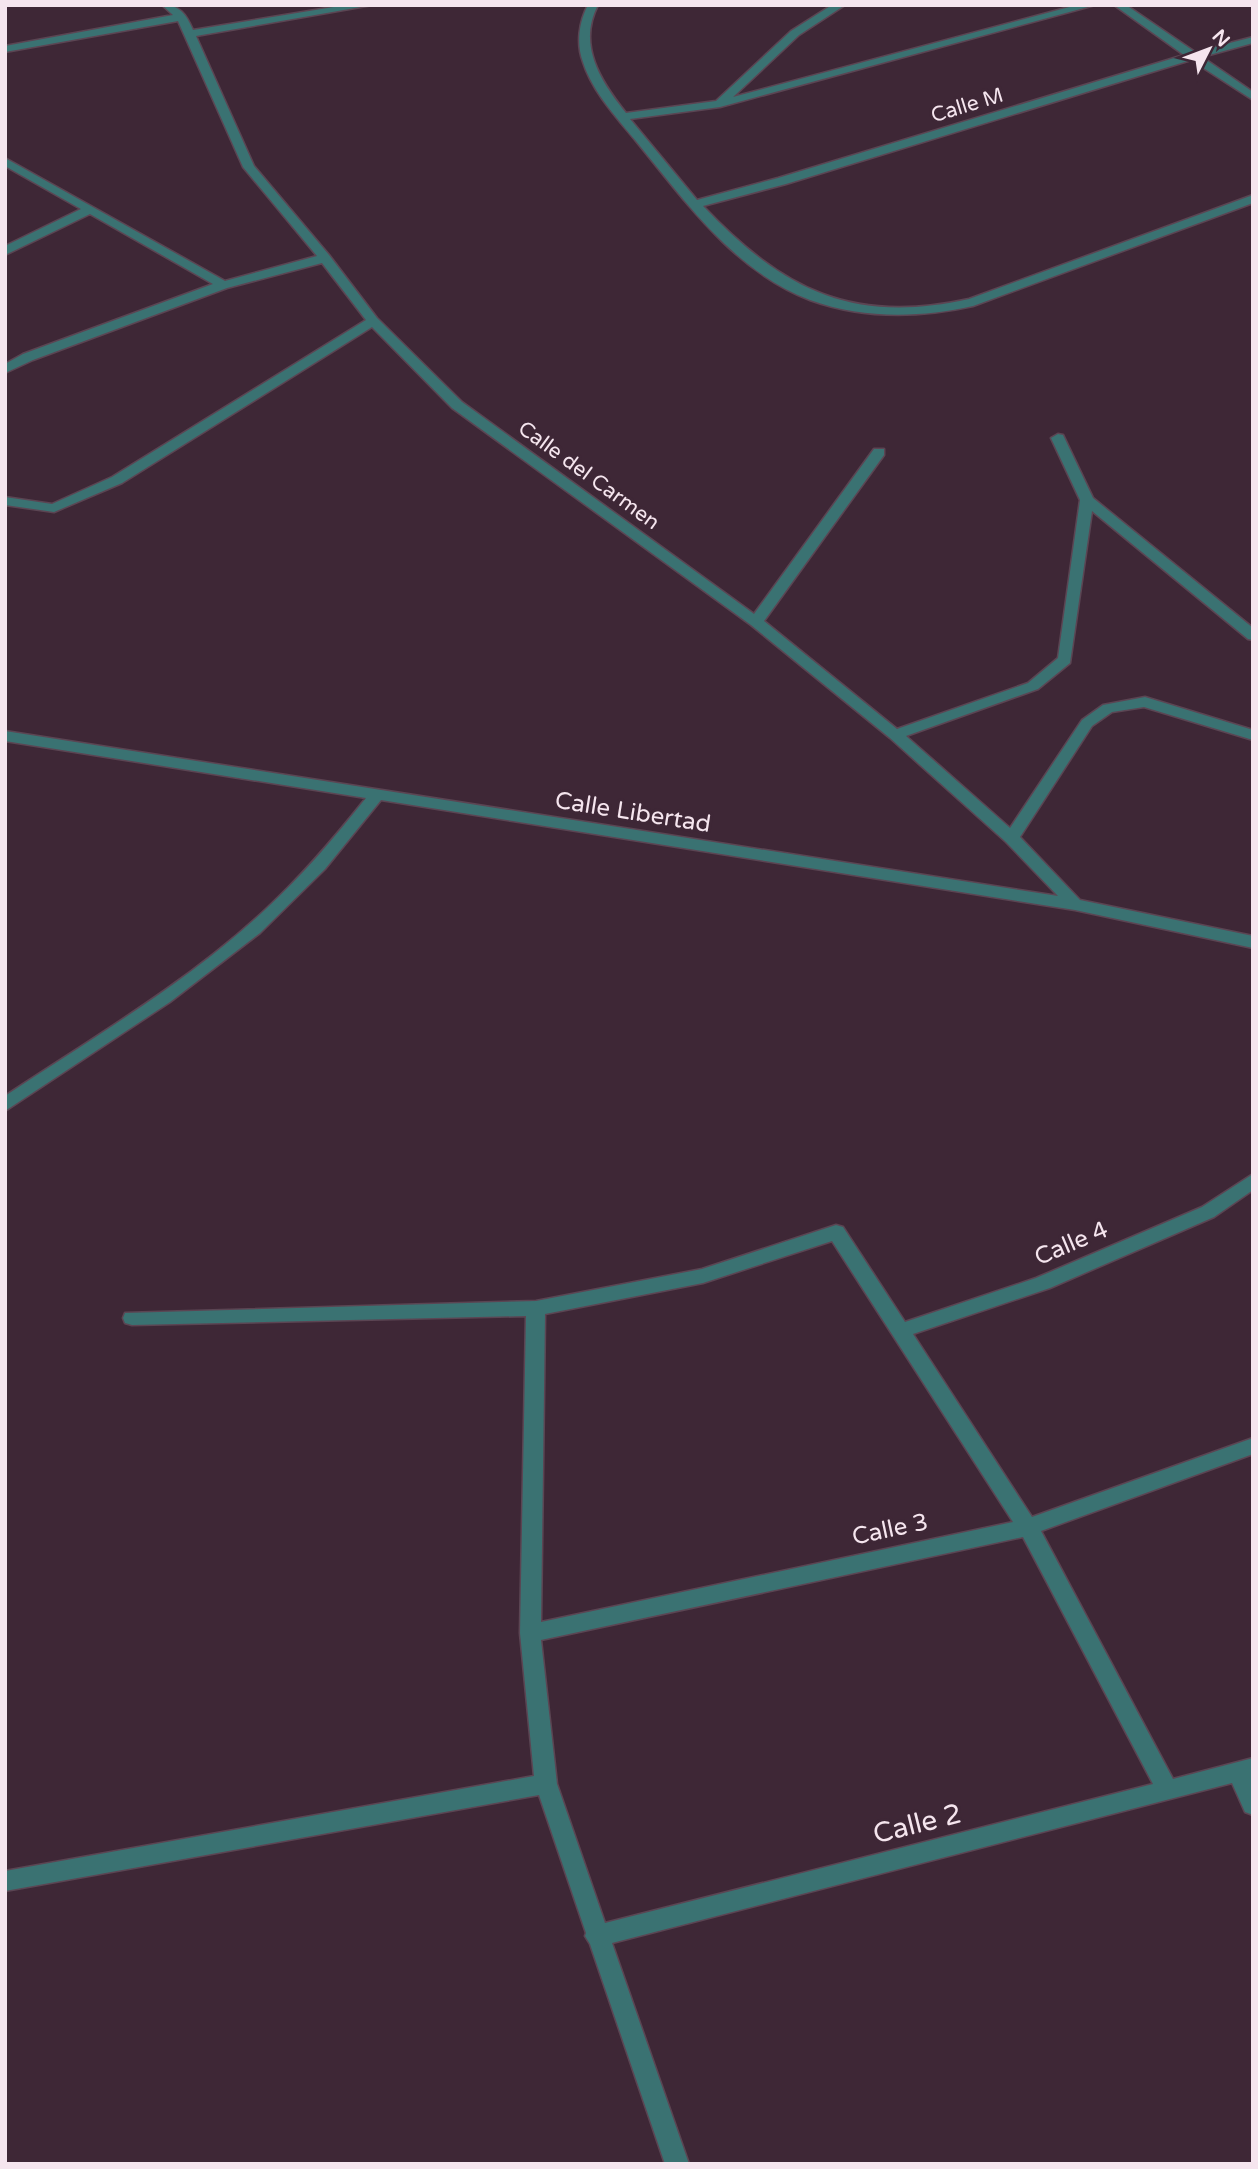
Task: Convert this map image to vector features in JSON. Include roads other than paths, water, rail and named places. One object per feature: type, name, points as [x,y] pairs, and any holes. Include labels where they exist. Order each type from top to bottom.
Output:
[{"type":"street","name":"Calle del Carmen","points":[[167,5],[182,17],[249,167],[325,258],[373,321],[457,405],[756,622],[895,734],[1012,838],[1075,904]]},
{"type":"street","points":[[189,34],[367,5]]},
{"type":"street","points":[[593,5],[589,11],[584,41],[589,66],[623,117],[693,205],[766,271],[815,297],[858,307],[915,313],[973,302],[1253,199]]},
{"type":"street","points":[[720,104],[795,33],[840,5]]},
{"type":"street","points":[[623,117],[720,104],[1090,5]]},
{"type":"street","points":[[1119,5],[1253,97]]},
{"type":"street","points":[[5,48],[15,49],[182,17]]},
{"type":"street","name":"Calle M","points":[[693,205],[1253,40]]},
{"type":"street","points":[[5,161],[223,285]]},
{"type":"street","points":[[5,251],[89,210]]},
{"type":"street","points":[[5,369],[28,357],[223,285],[325,258]]},
{"type":"street","points":[[5,501],[54,508],[117,480],[373,321]]},
{"type":"street","points":[[1058,438],[1087,500],[1253,636]]},
{"type":"street","points":[[756,622],[879,452]]},
{"type":"street","points":[[895,734],[1034,687],[1065,660],[1087,500]]},
{"type":"street","points":[[1012,838],[1087,723],[1108,708],[1145,702],[1253,735]]},
{"type":"street","name":"Calle Libertad","points":[[5,736],[1075,904],[1253,942]]},
{"type":"street","points":[[5,1105],[189,979],[255,928],[334,848],[377,795]]},
{"type":"street","name":"Calle 4","points":[[900,1331],[1042,1283],[1094,1261],[1208,1212],[1253,1181]]},
{"type":"street","points":[[132,1318],[536,1308],[703,1276],[836,1232],[1028,1527],[1167,1789]]},
{"type":"street","points":[[536,1308],[530,1633],[546,1784],[677,2164]]},
{"type":"street","name":"Calle 3","points":[[530,1633],[1028,1527],[1253,1446]]},
{"type":"street","points":[[1245,1771],[1253,1805]]},
{"type":"street","name":"Calle 2","points":[[597,1936],[1245,1771]]},
{"type":"street","points":[[5,1881],[546,1784]]}]
